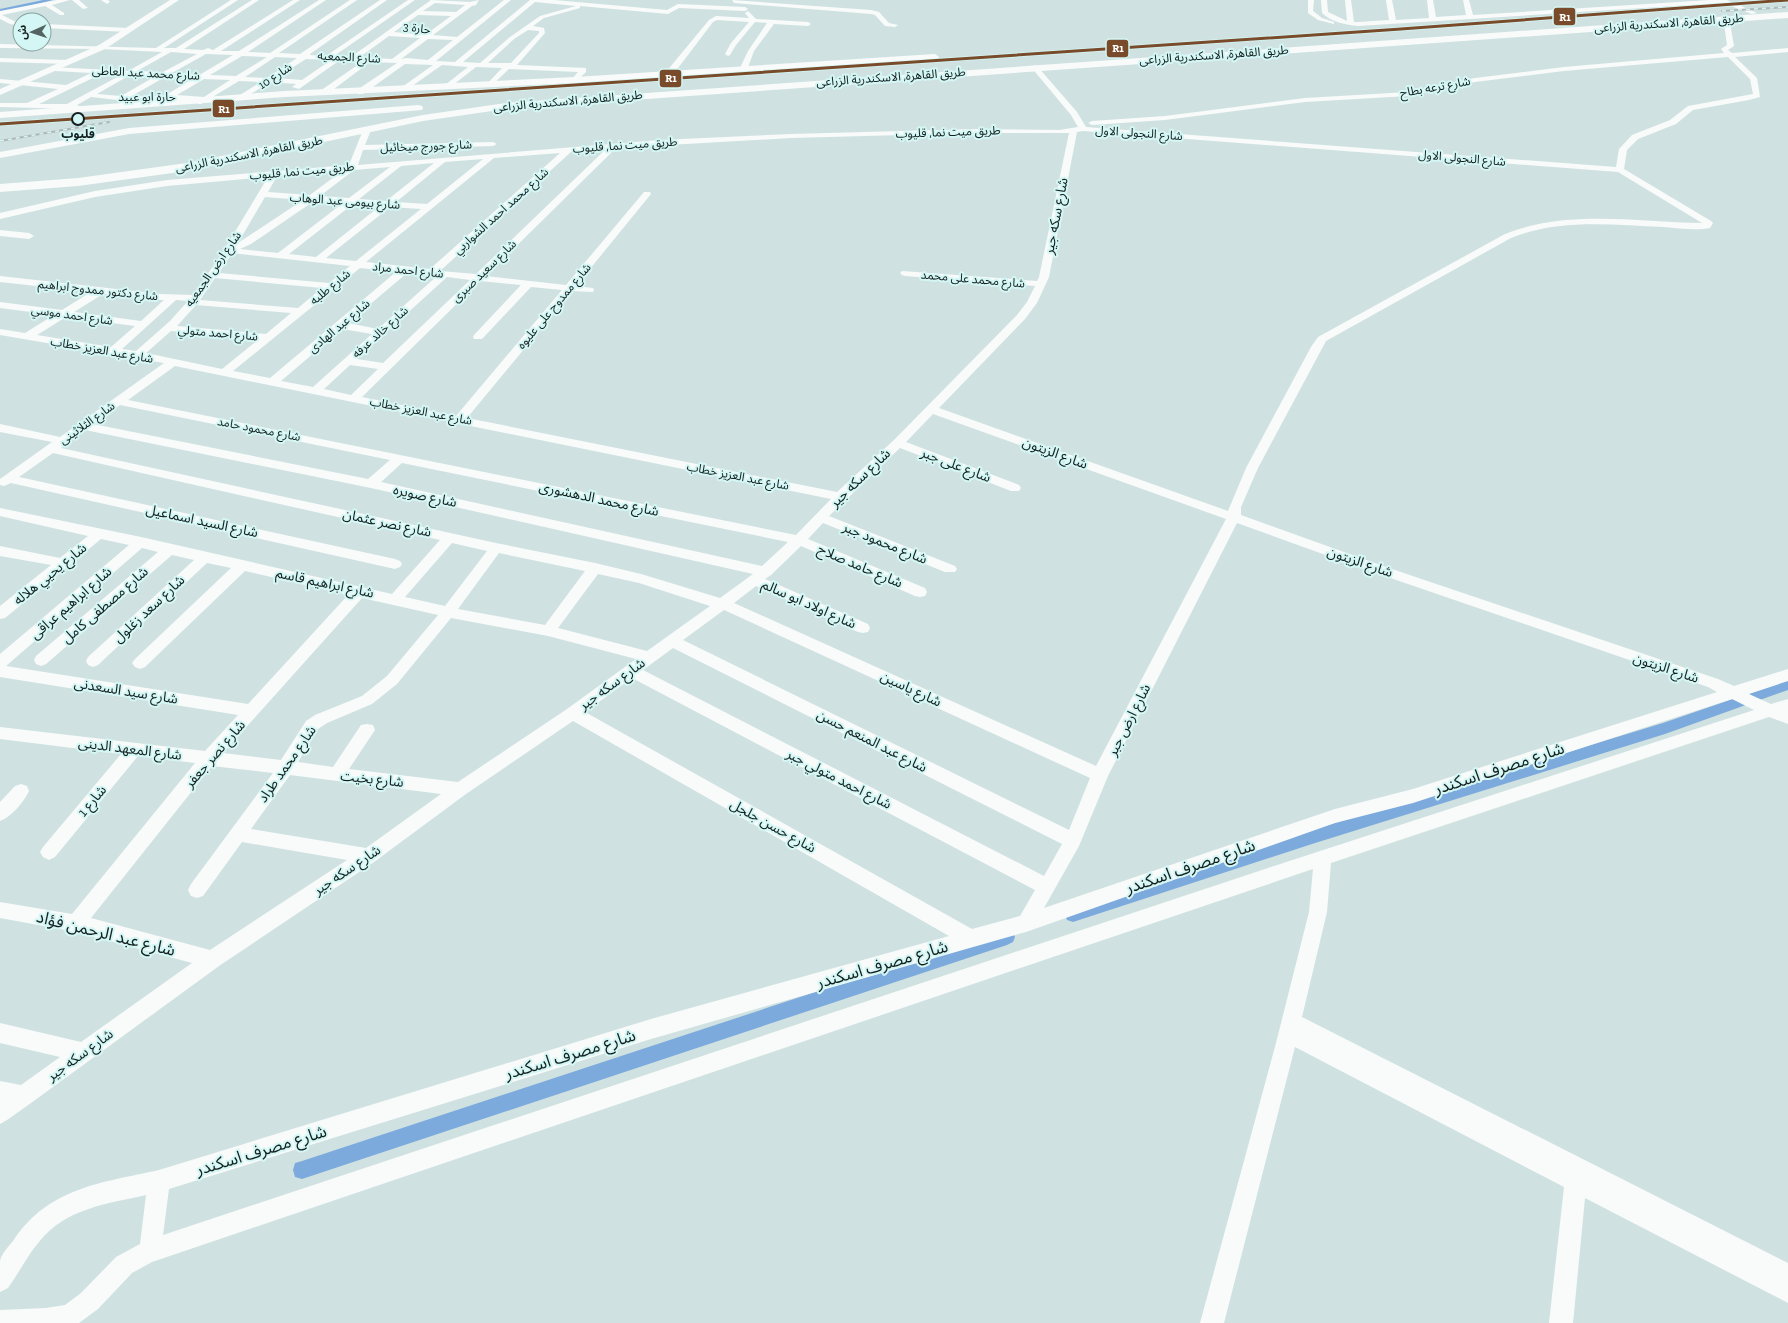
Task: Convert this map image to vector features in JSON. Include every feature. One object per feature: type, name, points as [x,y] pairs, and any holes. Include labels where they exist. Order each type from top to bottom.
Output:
[{"type":"highway","name":"طريق القاهرة, الاسكندرية الزراعى","points":[[0,181],[82,178],[230,154],[473,105],[534,98],[1788,11]]},
{"type":"highway","name":"طريق القاهرة, الاسكندرية الزراعى","points":[[0,188],[82,178],[187,168],[452,113],[506,106],[1035,67],[1788,15]]},
{"type":"highway","points":[[0,155],[129,131],[192,124],[473,105]]},
{"type":"main road","points":[[0,92],[85,55],[129,30],[175,0]]},
{"type":"main road","points":[[0,115],[112,108],[285,94],[360,92],[528,83],[935,57]]},
{"type":"street","points":[[0,8],[67,0]]},
{"type":"street","points":[[75,0],[85,8]]},
{"type":"street","points":[[159,48],[235,0]]},
{"type":"street","points":[[68,107],[132,73],[151,61],[176,49],[256,0]]},
{"type":"street","points":[[216,51],[297,0]]},
{"type":"street","points":[[167,98],[244,52],[324,0]]},
{"type":"street","points":[[203,100],[354,0]]},
{"type":"street","name":"شارع 10","points":[[243,97],[270,80],[384,0]]},
{"type":"street","points":[[329,56],[412,0]]},
{"type":"street","points":[[416,13],[494,11],[508,0]]},
{"type":"street","points":[[458,63],[533,0],[668,12],[678,6],[745,9]]},
{"type":"street","points":[[727,0],[871,12],[876,14],[887,25],[895,25]]},
{"type":"street","points":[[810,0],[878,6]]},
{"type":"street","points":[[1311,0],[1309,8],[1314,15],[1327,22],[1351,24],[1724,1],[1754,14]]},
{"type":"street","points":[[1324,0],[1325,13],[1328,16],[1351,24]]},
{"type":"street","points":[[1348,0],[1351,24]]},
{"type":"street","points":[[1389,0],[1393,22]]},
{"type":"street","points":[[1430,0],[1433,20]]},
{"type":"street","points":[[1466,0],[1470,17]]},
{"type":"street","points":[[1593,0],[1605,8]]},
{"type":"street","points":[[1617,0],[1629,7]]},
{"type":"street","points":[[1668,0],[1674,4]]},
{"type":"street","points":[[354,58],[434,1],[470,11]]},
{"type":"street","points":[[1724,1],[1726,7],[1738,14]]},
{"type":"street","points":[[0,15],[43,2]]},
{"type":"street","points":[[43,2],[62,14]]},
{"type":"street","points":[[739,2],[753,19]]},
{"type":"street","points":[[1568,3],[1577,10]]},
{"type":"street","points":[[448,87],[542,17],[581,7],[584,4]]},
{"type":"street","points":[[404,6],[470,11]]},
{"type":"street","points":[[487,11],[501,6]]},
{"type":"street","points":[[794,14],[803,6]]},
{"type":"street","points":[[1527,6],[1532,13]]},
{"type":"street","points":[[22,9],[26,12]]},
{"type":"street","points":[[395,60],[447,21],[470,11]]},
{"type":"street","points":[[447,21],[463,22],[470,11]]},
{"type":"street","points":[[431,61],[460,39],[470,11]]},
{"type":"street","points":[[487,11],[512,18]]},
{"type":"street","points":[[0,15],[12,23]]},
{"type":"street","points":[[669,74],[711,21],[716,18],[753,19],[808,24]]},
{"type":"street","points":[[408,19],[431,20]]},
{"type":"street","points":[[728,54],[753,19]]},
{"type":"street","points":[[1620,170],[1623,149],[1640,135],[1665,126],[1696,106],[1749,98],[1757,95],[1752,78],[1731,54],[1724,49],[1731,46],[1726,23],[1720,20]]},
{"type":"street","points":[[743,70],[750,51],[760,40],[772,21]]},
{"type":"street","points":[[290,22],[304,22]]},
{"type":"street","points":[[260,23],[273,24]]},
{"type":"street","points":[[52,26],[129,30]]},
{"type":"street","name":"حارة 3","points":[[399,26],[434,30]]},
{"type":"street","points":[[490,85],[542,34],[542,29],[528,28]]},
{"type":"street","points":[[251,29],[265,29]]},
{"type":"street","points":[[388,34],[460,39]]},
{"type":"street","points":[[124,47],[134,41]]},
{"type":"street","points":[[198,50],[212,42]]},
{"type":"street","points":[[377,42],[450,46]]},
{"type":"street","name":"شارع الجمعيه","points":[[0,46],[124,47],[208,50],[511,65],[582,70],[575,80]]},
{"type":"street","points":[[342,48],[380,50]]},
{"type":"street","points":[[122,98],[208,50]]},
{"type":"street","points":[[393,50],[407,51]]},
{"type":"street","name":"شارع ترعه بطاح","points":[[1078,130],[1086,125],[1096,122],[1165,118],[1292,102],[1408,94],[1467,81],[1536,72],[1788,50]]},
{"type":"street","points":[[121,56],[136,56]]},
{"type":"street","points":[[285,94],[340,57]]},
{"type":"street","points":[[323,93],[371,58]]},
{"type":"street","points":[[0,60],[71,62]]},
{"type":"street","points":[[0,67],[14,60]]},
{"type":"street","points":[[360,92],[406,60]]},
{"type":"street","points":[[14,69],[30,61]]},
{"type":"street","points":[[151,61],[186,63]]},
{"type":"street","points":[[405,89],[442,62]]},
{"type":"street","points":[[528,83],[544,67]]},
{"type":"street","points":[[1035,67],[1074,114],[1078,130]]},
{"type":"street","name":"شارع محمد عبد العاطى","points":[[30,70],[102,71],[304,82]]},
{"type":"street","points":[[27,106],[102,71]]},
{"type":"street","points":[[391,71],[428,72]]},
{"type":"street","points":[[26,94],[62,77]]},
{"type":"street","name":"حارة ابو عبيد","points":[[0,81],[67,88],[122,98],[203,100]]},
{"type":"street","points":[[0,105],[112,108]]},
{"type":"street","points":[[228,250],[248,242],[312,198],[353,167],[367,130]]},
{"type":"street","name":"طريق ميت نما, قليوب","points":[[0,212],[107,188],[615,145],[784,136],[1078,130]]},
{"type":"street","name":"شارع النجولى الاول","points":[[1078,130],[1620,170]]},
{"type":"street","name":"شارع سكه جير","points":[[0,1113],[212,960],[368,856],[460,789],[573,713],[761,576],[799,540],[840,496],[898,443],[1021,317],[1041,284],[1078,130]]},
{"type":"street","name":"شارع جورج ميخائيل","points":[[360,148],[493,144]]},
{"type":"street","name":"شارع سعيد صبرى","points":[[354,398],[615,145]]},
{"type":"street","name":"شارع محمد احمد الشواربي","points":[[432,273],[569,149]]},
{"type":"street","name":"شارع طلبه","points":[[225,372],[492,156]]},
{"type":"street","points":[[318,260],[443,160]]},
{"type":"street","points":[[280,256],[400,163]]},
{"type":"street","name":"شارع ارض جبر","points":[[1026,923],[1073,841],[1100,775],[1234,517],[1235,507],[1252,468],[1316,347],[1328,335],[1508,236],[1536,226],[1571,222],[1708,225],[1704,220],[1620,170]]},
{"type":"street","name":"شارع ارض الجمعيه","points":[[138,355],[168,328],[194,300],[228,250],[275,173]]},
{"type":"street","name":"طريق ميت نما, قليوب","points":[[0,216],[101,192],[167,183]]},
{"type":"street","name":"شارع بيومى عبد الوهاب","points":[[262,194],[429,207]]},
{"type":"street","name":"شارع ممدوح على عليوه","points":[[460,419],[647,194]]},
{"type":"street","points":[[0,233],[29,236]]},
{"type":"street","name":"شارع احمد مراد","points":[[228,250],[589,290]]},
{"type":"street","name":"شارع عبد الهادى","points":[[273,382],[404,269]]},
{"type":"street","name":"شارع محمد على محمد","points":[[905,273],[1041,284]]},
{"type":"street","name":"شارع خالد عرفه","points":[[316,390],[445,274]]},
{"type":"street","points":[[211,275],[331,286]]},
{"type":"street","name":"شارع دكتور ممدوح ابراهيم","points":[[0,279],[300,311]]},
{"type":"street","points":[[478,337],[528,284]]},
{"type":"street","points":[[26,337],[102,290]]},
{"type":"street","points":[[113,351],[174,297]]},
{"type":"street","name":"شارع احمد موسي","points":[[0,305],[143,324]]},
{"type":"street","points":[[339,325],[380,332]]},
{"type":"street","name":"شارع احمد متولي","points":[[168,328],[268,337]]},
{"type":"street","name":"شارع عبد العزيز خطاب","points":[[0,332],[138,355],[840,496]]},
{"type":"street","points":[[347,361],[386,367]]},
{"type":"street","name":"شارع الثلاثينى","points":[[3,481],[173,362]]},
{"type":"street","name":"شارع محمود حامد","points":[[118,401],[400,458]]},
{"type":"street","name":"شارع الزيتون","points":[[931,409],[1378,569],[1713,683],[1770,711],[1788,718]]},
{"type":"street","name":"شارع صويره","points":[[83,426],[371,484],[761,576]]},
{"type":"street","points":[[0,428],[62,441]]},
{"type":"street","name":"شارع على جبر","points":[[898,443],[1015,488]]},
{"type":"street","name":"شارع نصر عثمان","points":[[50,449],[496,548],[595,568],[678,590],[722,605]]},
{"type":"street","points":[[371,484],[400,458]]},
{"type":"street","name":"شارع محمد الدهشورى","points":[[400,458],[799,540]]},
{"type":"street","name":"شارع السيد اسماعيل","points":[[3,481],[395,564]]},
{"type":"street","name":"شارع ابراهيم قاسم","points":[[0,512],[141,542],[448,612],[548,631],[649,657]]},
{"type":"street","name":"شارع محمود جبر","points":[[820,517],[950,569]]},
{"type":"street","name":"شارع يحيي هلاله","points":[[3,609],[100,533]]},
{"type":"street","points":[[396,599],[450,537]]},
{"type":"street","name":"شارع حامد صلاح","points":[[799,540],[920,592]]},
{"type":"street","name":"شارع ابراهيم عراقى","points":[[0,664],[141,542]]},
{"type":"street","name":"شارع محمد طراد","points":[[197,890],[285,769],[312,724],[320,719],[367,700],[379,692],[392,680],[448,612],[496,548]]},
{"type":"street","name":"شارع مصطفى كامل","points":[[41,660],[170,549]]},
{"type":"street","points":[[0,551],[63,563]]},
{"type":"street","name":"شارع سعد زغلول","points":[[93,661],[205,557]]},
{"type":"street","points":[[140,663],[243,565]]},
{"type":"street","points":[[548,631],[595,568]]},
{"type":"street","name":"شارع اولاد ابو سالم","points":[[761,576],[863,628]]},
{"type":"street","name":"شارع نصر جعفر","points":[[76,923],[208,759],[360,591]]},
{"type":"street","name":"شارع ياسين","points":[[722,605],[734,608],[1100,775]]},
{"type":"street","name":"شارع عبد المنعم حسن","points":[[672,641],[1073,841]]},
{"type":"street","name":"شارع احمد متولي جبر","points":[[630,670],[1048,887]]},
{"type":"street","name":"شارع سيد السعدنى","points":[[0,671],[253,711]]},
{"type":"street","name":"شارع مصرف اسكندر","points":[[0,1280],[32,1233],[48,1217],[66,1205],[83,1199],[159,1181],[651,1029],[1026,923],[1335,816],[1413,796],[1733,692],[1788,676]]},
{"type":"street","name":"شارع مصرف اسكندر","points":[[0,1322],[57,1319],[70,1315],[82,1307],[118,1270],[134,1259],[150,1251],[1323,858],[1788,705]]},
{"type":"street","name":"شارع حسن جلجل","points":[[573,713],[972,939]]},
{"type":"street","points":[[336,775],[367,730]]},
{"type":"street","name":"شارع المعهد الدينى","points":[[0,733],[285,769]]},
{"type":"street","name":"شارع 1","points":[[49,852],[134,750]]},
{"type":"street","name":"شارع بخيت","points":[[285,769],[460,789]]},
{"type":"street","points":[[0,814],[21,791]]},
{"type":"street","points":[[238,834],[368,856]]},
{"type":"street","points":[[1212,1323],[1290,1028],[1318,912],[1323,858]]},
{"type":"street","name":"شارع عبد الرحمن فؤاد","points":[[0,910],[76,923],[212,960]]},
{"type":"street","points":[[1290,1028],[1576,1174],[1788,1275]]},
{"type":"street","points":[[0,1033],[83,1053]]},
{"type":"street","points":[[0,1090],[24,1096]]},
{"type":"street","points":[[1576,1174],[1788,1291]]},
{"type":"street","points":[[1561,1323],[1576,1174]]},
{"type":"street","points":[[150,1251],[159,1181]]},
{"type":"waterway","points":[[0,11],[50,0]]},
{"type":"waterway","points":[[1073,915],[1312,837],[1665,728],[1788,685]]},
{"type":"waterway","points":[[302,1170],[1007,937]]},
{"type":"railway","points":[[0,124],[1401,29],[1788,0]]},
{"type":"railway","points":[[1722,11],[1788,7]]},
{"type":"railway","points":[[0,141],[109,122]]},
{"type":"transit line","name":"R1","points":[[0,124],[1401,29],[1788,0]]},
{"type":"place","name":"قليوب","points":[[78,119]]}]
